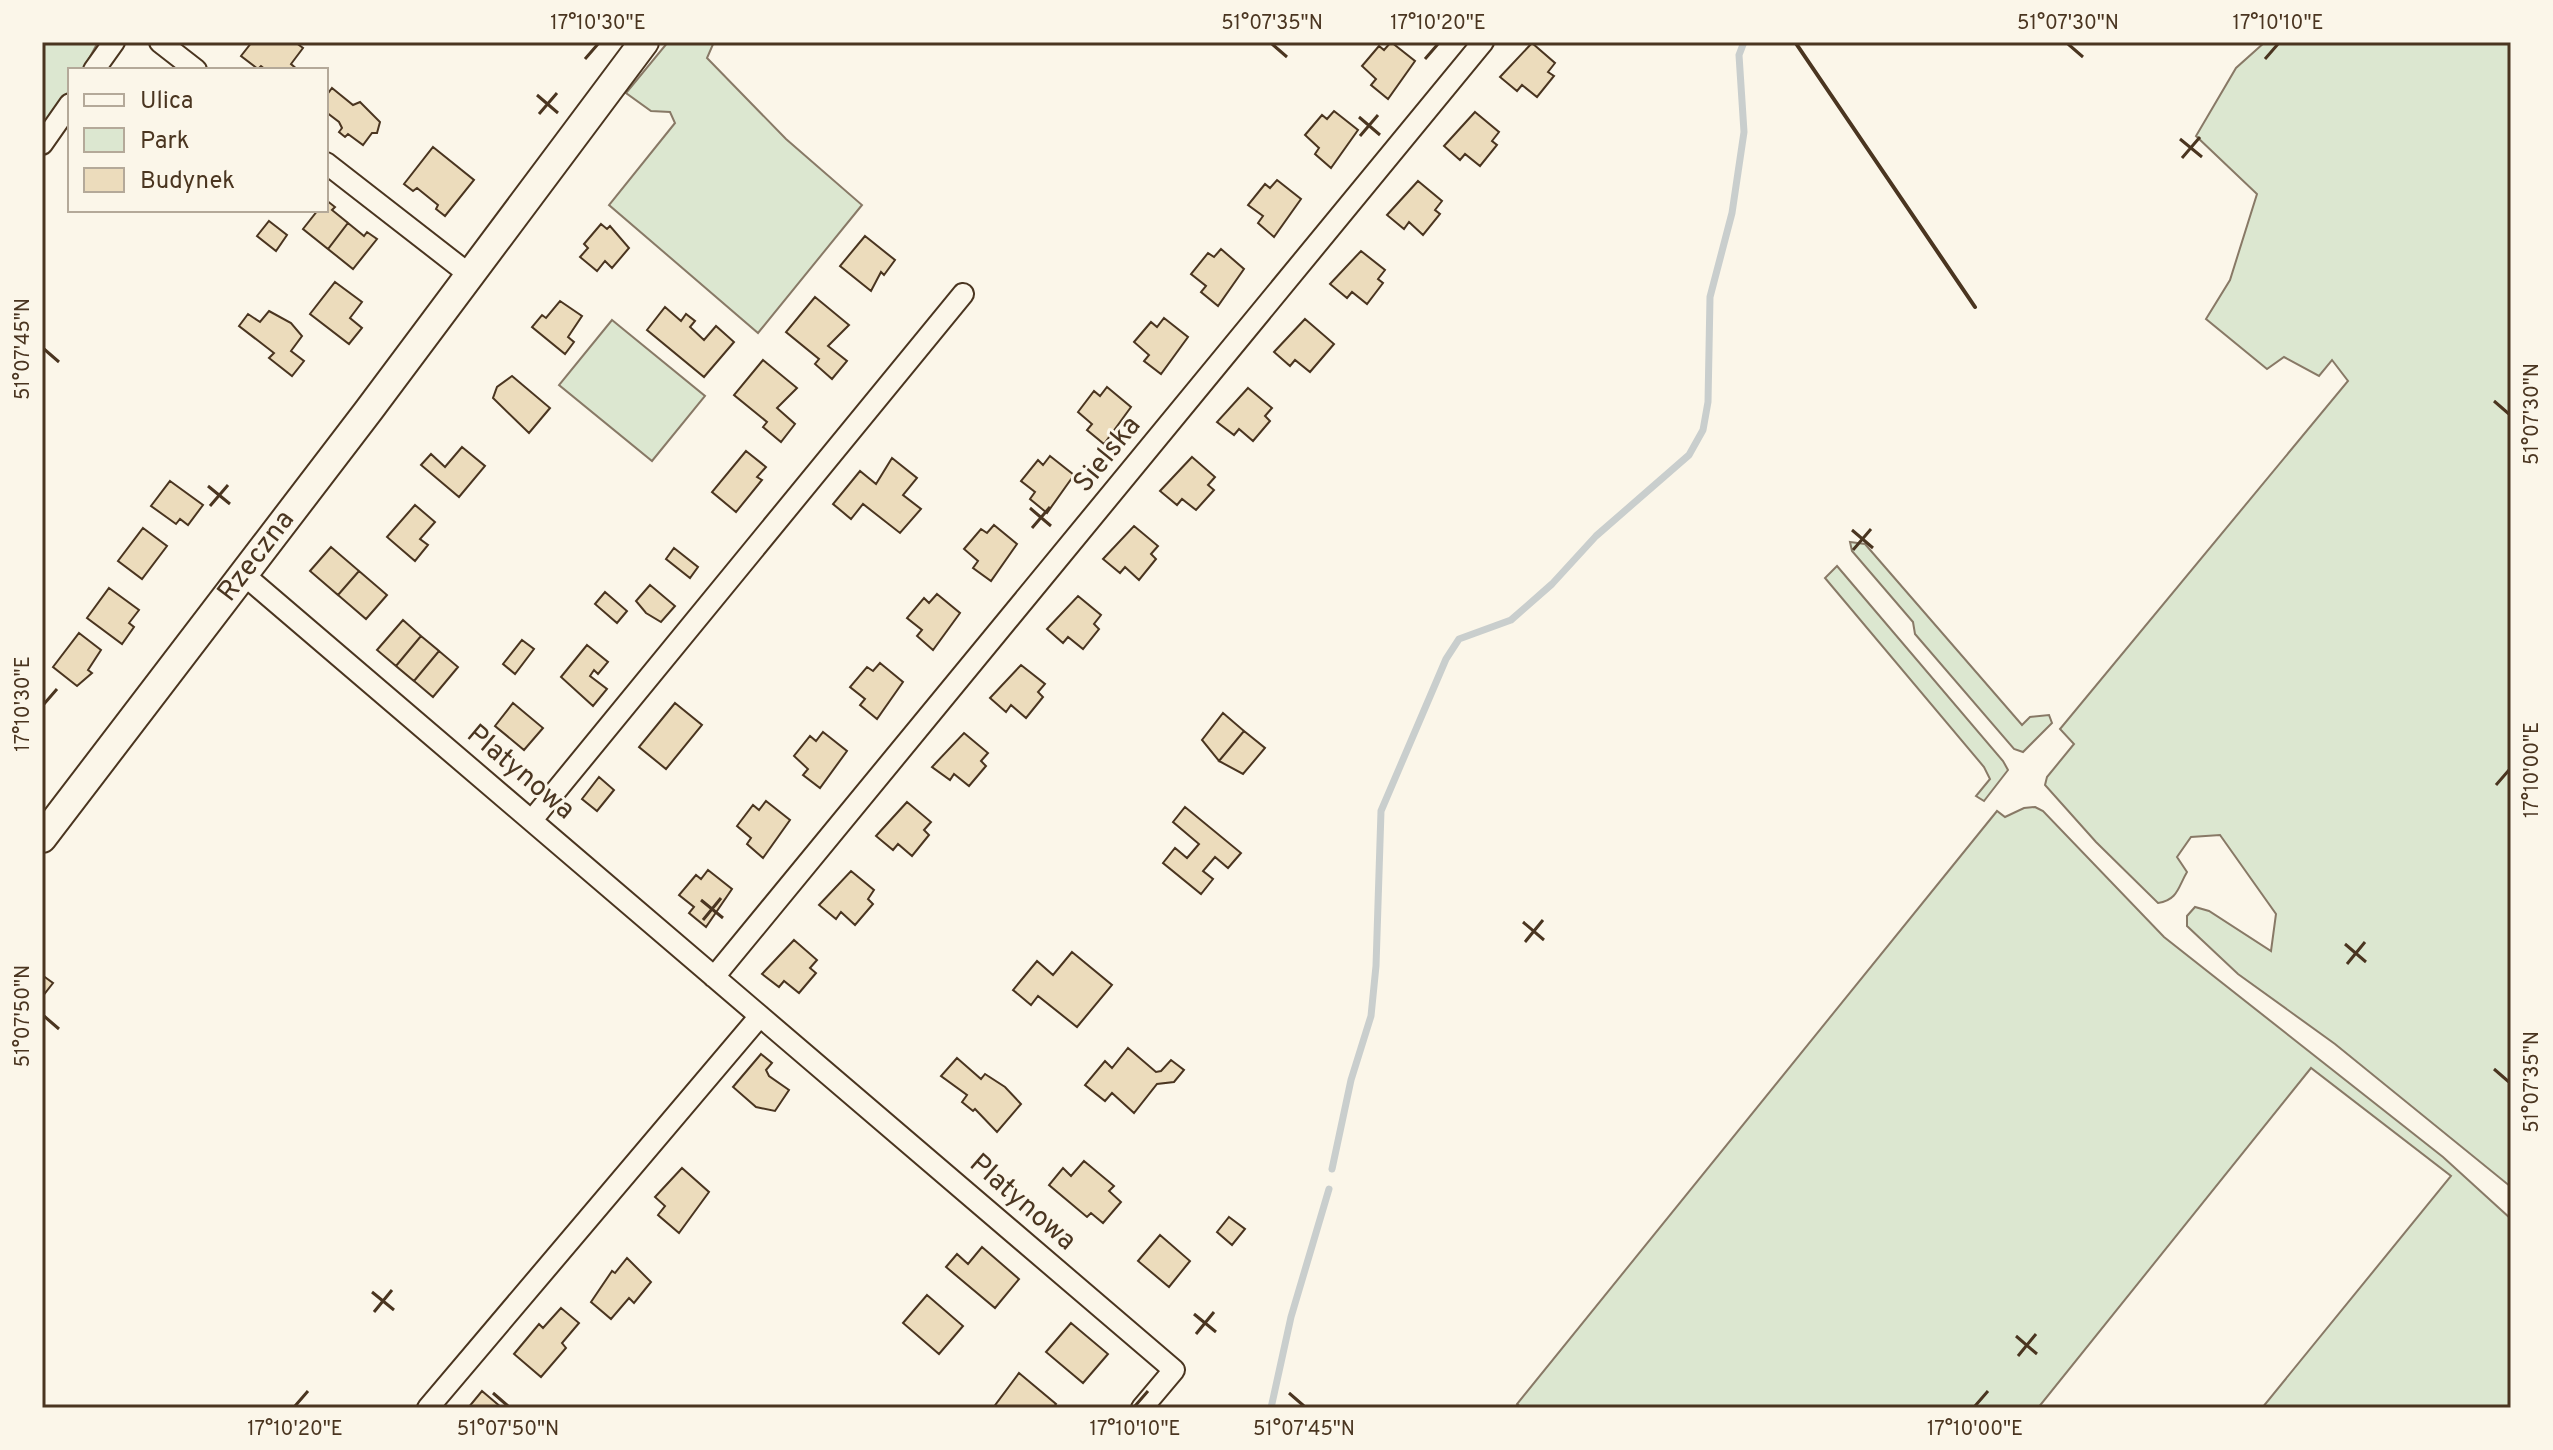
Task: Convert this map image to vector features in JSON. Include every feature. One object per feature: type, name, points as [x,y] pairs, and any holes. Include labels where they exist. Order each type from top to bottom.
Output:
[{"type":"street","points":[[95,68],[114,42]]},
{"type":"street","points":[[160,42],[193,68]]},
{"type":"street","name":"Rzeczna","points":[[42,838],[644,42]]},
{"type":"street","name":"Sielska","points":[[714,977],[1483,42]]},
{"type":"street","points":[[42,144],[68,107]]},
{"type":"street","points":[[328,165],[470,275]]},
{"type":"street","points":[[532,820],[963,294]]},
{"type":"street","name":"Platynowa","points":[[243,574],[1174,1370],[1142,1408]]},
{"type":"street","points":[[428,1408],[760,1016]]},
{"type":"green space","points":[[42,42],[98,42],[84,68],[68,68],[68,96],[42,134]]},
{"type":"green space","points":[[668,42],[714,42],[707,58],[786,139],[862,205],[758,333],[609,205],[675,123],[670,112],[651,111],[626,93]]},
{"type":"green space","points":[[2265,42],[2511,42],[2511,1187],[2335,1044],[2238,974],[2187,926],[2187,916],[2195,907],[2209,911],[2271,951],[2276,914],[2220,835],[2191,837],[2177,857],[2187,872],[2179,888],[2170,899],[2158,903],[2096,842],[2045,785],[2047,777],[2074,744],[2060,729],[2348,381],[2332,360],[2319,376],[2284,357],[2267,369],[2206,319],[2230,280],[2257,194],[2196,136],[2236,68]]},
{"type":"green space","points":[[612,320],[705,396],[652,461],[559,385]]},
{"type":"green space","points":[[1850,542],[1865,544],[2022,725],[2030,717],[2049,715],[2052,723],[2023,752],[2014,749],[1915,634],[1913,622],[1852,551]]},
{"type":"green space","points":[[1837,566],[2003,761],[2008,770],[1984,801],[1976,796],[1990,779],[1984,767],[1825,578]]},
{"type":"green space","points":[[2035,807],[2043,811],[2164,937],[2443,1157],[2511,1219],[2511,1408],[2262,1408],[2451,1176],[2311,1068],[2038,1408],[1522,1408],[1517,1404],[1997,811],[2005,817],[2024,808]]},
{"type":"building","points":[[252,42],[295,42],[303,48],[291,64],[296,68],[257,68],[241,56]]},
{"type":"building","points":[[1391,42],[1415,61],[1388,99],[1371,85],[1376,79],[1362,66],[1379,46],[1384,50]]},
{"type":"building","points":[[1532,43],[1555,63],[1548,72],[1554,76],[1537,97],[1522,85],[1517,91],[1500,77]]},
{"type":"building","points":[[332,88],[353,105],[360,102],[380,122],[377,133],[372,133],[363,145],[348,134],[345,137],[339,132],[342,128],[339,122],[328,114],[328,93]]},
{"type":"building","points":[[1334,111],[1358,130],[1331,168],[1315,154],[1319,148],[1305,135],[1322,115],[1327,119]]},
{"type":"building","points":[[1475,112],[1499,132],[1492,141],[1497,145],[1480,166],[1465,154],[1460,160],[1444,146]]},
{"type":"building","points":[[433,147],[474,180],[445,216],[436,209],[438,205],[417,188],[413,191],[404,184]]},
{"type":"building","points":[[1277,180],[1301,199],[1274,237],[1258,223],[1263,216],[1248,205],[1265,184],[1270,188]]},
{"type":"building","points":[[1418,181],[1442,201],[1435,210],[1440,214],[1423,235],[1409,222],[1404,229],[1387,215]]},
{"type":"building","points":[[328,202],[335,207],[332,210],[348,223],[328,249],[303,229],[316,212],[328,212]]},
{"type":"building","points":[[269,221],[287,235],[276,251],[257,236]]},
{"type":"building","points":[[348,223],[364,236],[367,232],[377,239],[353,269],[328,249]]},
{"type":"building","points":[[601,224],[607,229],[610,226],[629,248],[612,268],[605,261],[597,271],[580,257],[588,248],[584,244]]},
{"type":"building","points":[[865,236],[895,260],[884,275],[881,272],[871,291],[840,266]]},
{"type":"building","points":[[1221,249],[1244,269],[1218,306],[1201,292],[1206,286],[1191,274],[1208,253],[1214,257]]},
{"type":"building","points":[[1361,251],[1385,270],[1378,279],[1383,283],[1367,304],[1352,292],[1347,298],[1330,284]]},
{"type":"building","points":[[335,282],[362,302],[350,318],[362,328],[349,344],[310,314]]},
{"type":"building","points":[[815,297],[849,325],[828,346],[847,361],[832,379],[815,364],[819,359],[786,332]]},
{"type":"building","points":[[560,301],[582,316],[568,337],[574,342],[565,354],[532,327],[542,315],[546,318]]},
{"type":"building","points":[[665,307],[681,321],[686,314],[695,321],[690,327],[704,340],[716,326],[734,342],[704,377],[647,330]]},
{"type":"building","points":[[269,311],[291,323],[302,336],[291,351],[304,361],[292,376],[269,358],[274,353],[239,326],[248,314],[260,322]]},
{"type":"building","points":[[1164,318],[1188,337],[1161,374],[1144,361],[1149,355],[1134,342],[1151,322],[1157,327]]},
{"type":"building","points":[[1305,319],[1334,344],[1310,372],[1295,360],[1290,366],[1274,352]]},
{"type":"building","points":[[763,360],[797,388],[777,408],[795,424],[781,442],[763,427],[767,422],[734,395]]},
{"type":"building","points":[[512,376],[550,408],[529,433],[493,398],[497,387]]},
{"type":"building","points":[[1107,387],[1131,407],[1104,444],[1087,430],[1092,424],[1078,412],[1094,391],[1100,396]]},
{"type":"building","points":[[1248,388],[1272,408],[1265,416],[1270,421],[1253,441],[1239,429],[1234,435],[1217,422]]},
{"type":"building","points":[[462,447],[485,466],[459,497],[421,465],[431,454],[445,467]]},
{"type":"building","points":[[746,451],[766,467],[757,477],[762,480],[736,512],[712,492]]},
{"type":"building","points":[[1050,456],[1074,475],[1047,513],[1030,499],[1035,492],[1021,481],[1038,460],[1043,465]]},
{"type":"building","points":[[1192,457],[1215,477],[1208,485],[1214,490],[1196,510],[1182,499],[1177,505],[1160,491]]},
{"type":"building","points":[[892,458],[917,478],[903,495],[921,509],[900,533],[863,504],[851,519],[833,504],[860,471],[876,484]]},
{"type":"building","points":[[170,481],[203,505],[188,525],[180,519],[176,524],[151,506]]},
{"type":"building","points":[[415,505],[435,522],[420,539],[428,545],[415,561],[387,537]]},
{"type":"building","points":[[994,525],[1017,544],[991,581],[973,568],[978,561],[964,549],[981,529],[987,533]]},
{"type":"building","points":[[1134,526],[1158,546],[1151,554],[1156,559],[1139,580],[1125,567],[1120,573],[1103,559]]},
{"type":"building","points":[[143,528],[167,546],[142,579],[118,561]]},
{"type":"building","points":[[331,547],[359,571],[338,595],[310,571]]},
{"type":"building","points":[[674,548],[698,567],[690,578],[666,559]]},
{"type":"building","points":[[359,571],[387,595],[366,619],[338,595]]},
{"type":"building","points":[[650,585],[675,606],[661,622],[646,613],[636,601]]},
{"type":"building","points":[[109,588],[139,610],[129,623],[134,627],[122,644],[87,618]]},
{"type":"building","points":[[605,592],[627,611],[617,623],[595,604]]},
{"type":"building","points":[[937,594],[960,613],[933,650],[917,636],[922,630],[907,618],[924,598],[929,603]]},
{"type":"building","points":[[1078,596],[1101,615],[1094,624],[1099,629],[1083,649],[1068,637],[1063,643],[1047,629]]},
{"type":"building","points":[[403,620],[421,636],[396,666],[377,650]]},
{"type":"building","points":[[79,633],[101,650],[88,670],[92,673],[77,686],[53,667]]},
{"type":"building","points":[[421,636],[439,651],[414,681],[396,666]]},
{"type":"building","points":[[522,640],[534,649],[515,674],[503,664]]},
{"type":"building","points":[[587,645],[608,662],[598,674],[594,670],[590,676],[607,689],[593,706],[561,677]]},
{"type":"building","points":[[439,651],[458,667],[433,697],[414,681]]},
{"type":"building","points":[[880,663],[903,682],[877,719],[860,705],[865,699],[850,687],[867,667],[873,671]]},
{"type":"building","points":[[1021,665],[1045,684],[1038,692],[1043,697],[1026,718],[1011,705],[1006,712],[990,698]]},
{"type":"building","points":[[513,703],[543,728],[524,750],[495,726]]},
{"type":"building","points":[[675,703],[702,725],[666,769],[639,747]]},
{"type":"building","points":[[1223,713],[1244,731],[1219,761],[1202,740]]},
{"type":"building","points":[[1244,731],[1265,748],[1243,774],[1219,761]]},
{"type":"building","points":[[823,732],[847,751],[820,788],[803,775],[808,769],[794,756],[810,736],[816,741]]},
{"type":"building","points":[[964,733],[988,753],[981,761],[986,766],[969,786],[954,774],[950,780],[932,767]]},
{"type":"building","points":[[599,777],[614,790],[597,811],[582,799]]},
{"type":"building","points":[[766,801],[790,820],[763,858],[747,844],[751,838],[737,826],[753,805],[759,810]]},
{"type":"building","points":[[907,802],[931,822],[924,830],[929,835],[912,856],[898,844],[893,850],[876,836]]},
{"type":"building","points":[[1185,807],[1241,853],[1228,868],[1215,857],[1203,871],[1213,879],[1201,894],[1163,863],[1175,848],[1187,858],[1199,844],[1173,822]]},
{"type":"building","points":[[708,870],[732,889],[706,927],[689,913],[694,907],[679,895],[696,875],[701,879]]},
{"type":"building","points":[[851,871],[874,890],[868,899],[873,904],[855,925],[841,912],[836,919],[819,905]]},
{"type":"building","points":[[794,940],[817,960],[810,968],[816,973],[799,993],[784,981],[779,987],[762,974]]},
{"type":"building","points":[[1072,952],[1112,985],[1077,1027],[1038,996],[1031,1005],[1013,990],[1037,961],[1053,975]]},
{"type":"building","points":[[42,975],[53,983],[42,997]]},
{"type":"building","points":[[1128,1048],[1156,1072],[1171,1060],[1184,1070],[1174,1082],[1157,1084],[1134,1113],[1112,1093],[1105,1101],[1085,1085],[1105,1061],[1112,1068]]},
{"type":"building","points":[[761,1054],[772,1063],[766,1070],[769,1076],[789,1090],[775,1111],[756,1107],[733,1087]]},
{"type":"building","points":[[957,1058],[981,1079],[985,1074],[1005,1087],[1021,1104],[997,1132],[975,1109],[973,1111],[962,1102],[967,1095],[941,1076]]},
{"type":"building","points":[[1084,1161],[1114,1186],[1109,1191],[1121,1202],[1103,1223],[1091,1213],[1087,1217],[1049,1185],[1063,1168],[1071,1176]]},
{"type":"building","points":[[682,1168],[709,1192],[679,1233],[658,1215],[665,1206],[655,1197]]},
{"type":"building","points":[[1229,1217],[1245,1229],[1232,1245],[1217,1232]]},
{"type":"building","points":[[1160,1235],[1190,1261],[1169,1287],[1138,1261]]},
{"type":"building","points":[[982,1247],[1019,1279],[995,1308],[946,1267],[957,1254],[968,1264]]},
{"type":"building","points":[[627,1258],[651,1282],[634,1303],[629,1298],[611,1319],[591,1302],[612,1271],[615,1273]]},
{"type":"building","points":[[927,1295],[963,1326],[939,1354],[903,1323]]},
{"type":"building","points":[[561,1308],[579,1323],[562,1343],[566,1348],[541,1377],[514,1354],[539,1324],[543,1328]]},
{"type":"building","points":[[1071,1323],[1108,1354],[1083,1383],[1046,1352]]},
{"type":"building","points":[[1019,1373],[1056,1404],[1053,1408],[993,1408]]},
{"type":"building","points":[[482,1391],[502,1408],[468,1408]]},
{"type":"waterway","points":[[1332,1169],[1351,1080],[1371,1016],[1376,966],[1381,811],[1446,659],[1459,639],[1511,620],[1552,584],[1596,536],[1689,455],[1703,430],[1708,402],[1710,297],[1732,213],[1744,132],[1739,55],[1744,42]]},
{"type":"waterway","points":[[1271,1408],[1291,1317],[1329,1189]]},
{"type":"wall","points":[[1795,42],[1975,307]]}]
